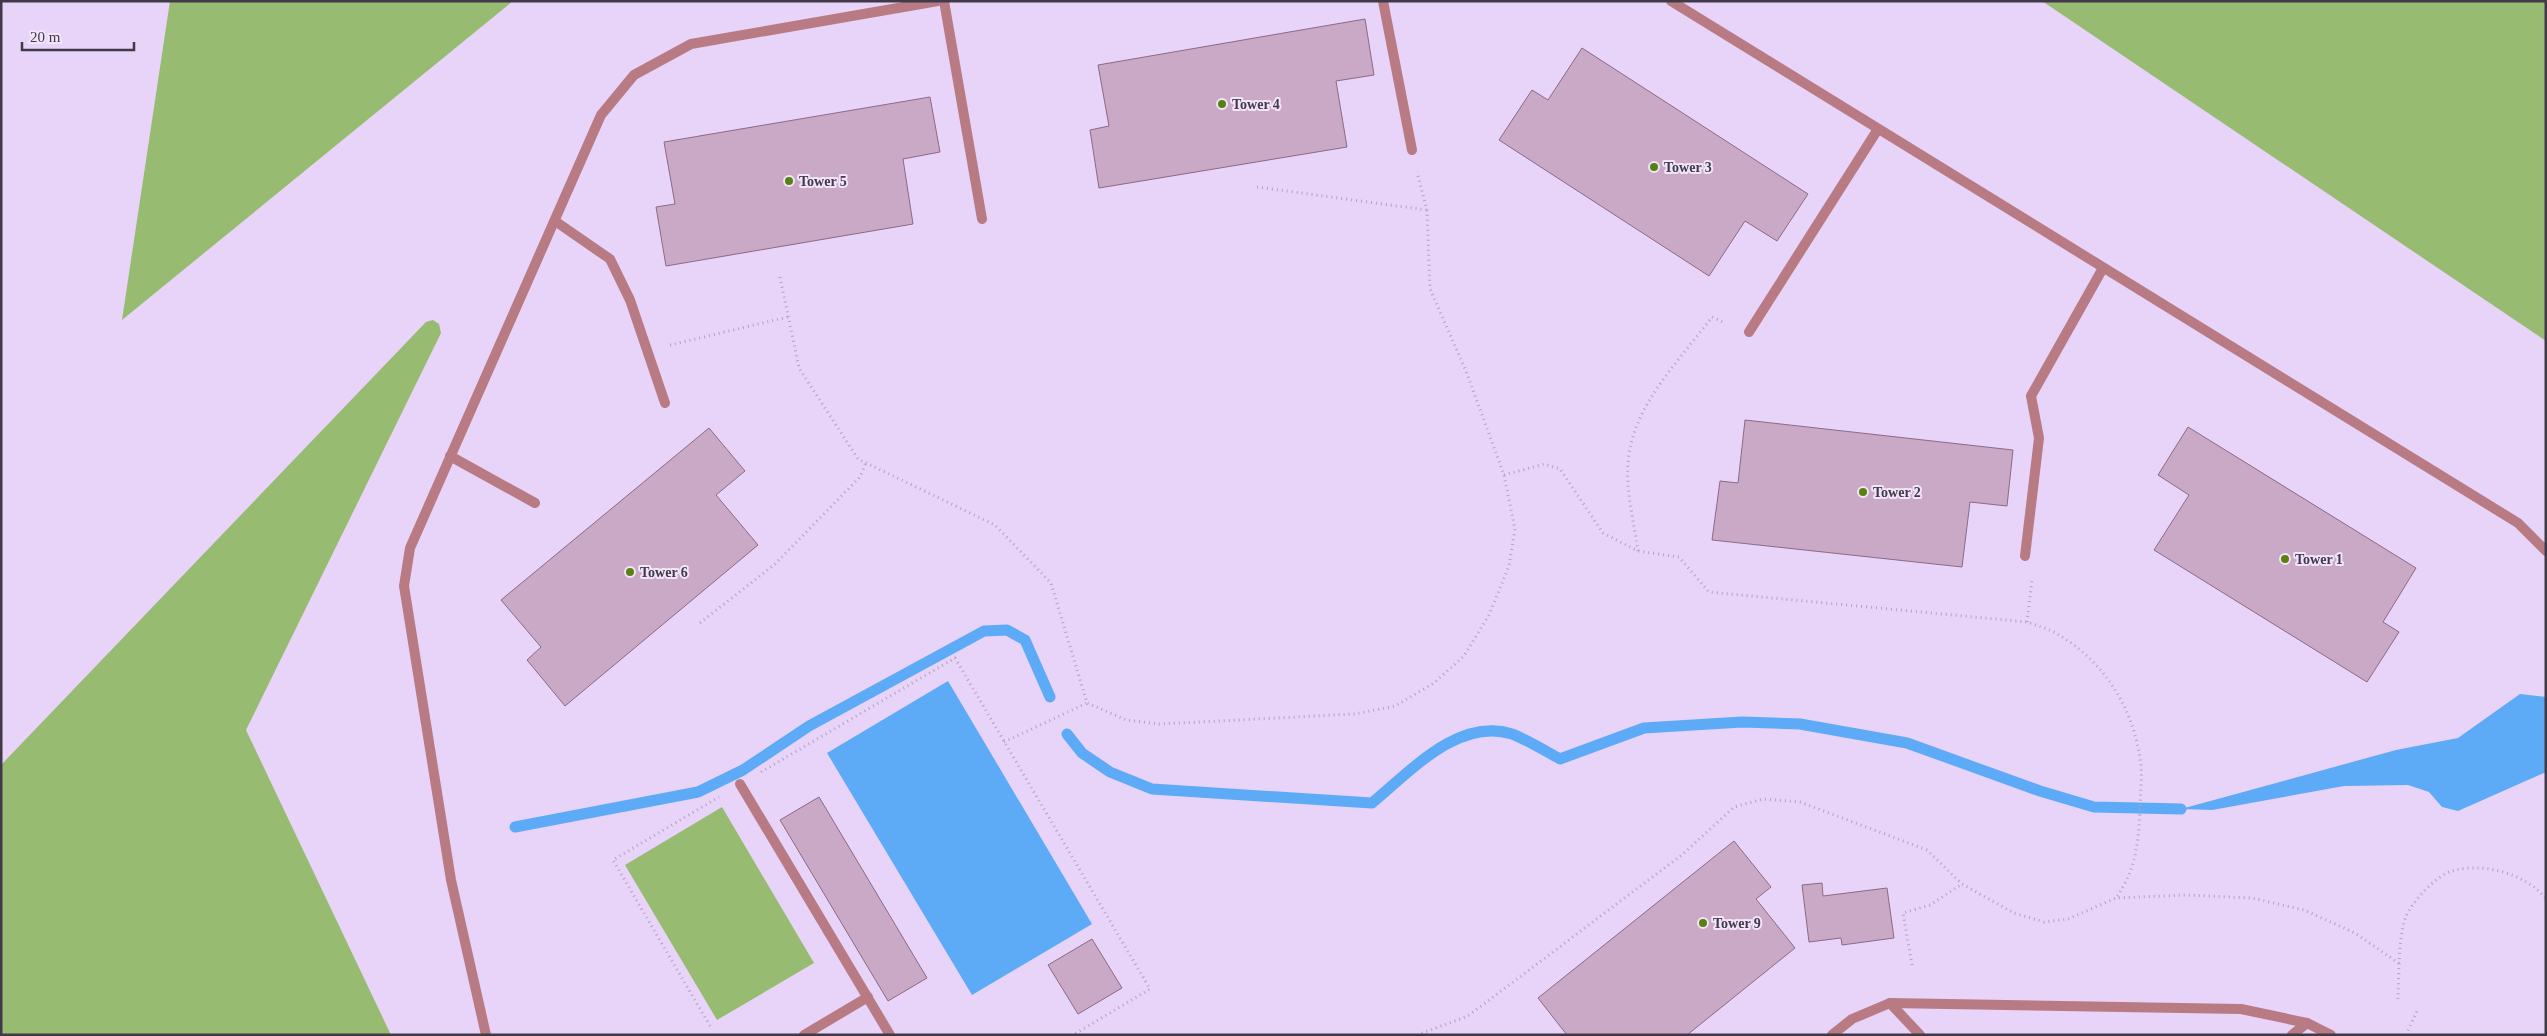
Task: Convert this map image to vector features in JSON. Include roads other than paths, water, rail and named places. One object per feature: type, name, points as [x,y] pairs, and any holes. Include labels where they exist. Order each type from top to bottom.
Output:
[{"type":"lane","points":[[486,1035],[451,880],[404,586],[410,548],[450,456],[601,115],[634,75],[692,44],[938,1]]},
{"type":"lane","points":[[944,1],[982,219]]},
{"type":"lane","points":[[1384,1],[1412,150]]},
{"type":"lane","points":[[1671,1],[2518,523],[2546,551]]},
{"type":"lane","points":[[1749,332],[1878,129]]},
{"type":"lane","points":[[554,221],[610,259],[630,300],[665,403]]},
{"type":"lane","points":[[2025,556],[2038,438],[2031,396],[2103,268]]},
{"type":"lane","points":[[450,456],[535,503]]},
{"type":"lane","points":[[740,784],[890,1035]]},
{"type":"lane","points":[[804,1035],[868,997]]},
{"type":"lane","points":[[1890,1003],[1920,1035]]},
{"type":"lane","points":[[1832,1035],[1852,1019],[1890,1003],[2241,1009],[2307,1023],[2331,1035]]},
{"type":"lane","points":[[2292,1035],[2307,1023]]},
{"type":"water","points":[[948,681],[1092,924],[972,995],[827,753]]},
{"type":"water","points":[[2520,694],[2546,697],[2546,772],[2458,811],[2442,807],[2429,792],[2408,785],[2344,786],[2212,810],[2181,809],[2396,750],[2458,738]]},
{"type":"waterway","points":[[515,827],[698,792],[743,770],[809,726],[984,631],[1007,630],[1025,640],[1050,697]]},
{"type":"waterway","points":[[1067,734],[1082,753],[1110,772],[1152,789],[1372,803],[1436,750],[1454,740],[1473,733],[1492,731],[1512,734],[1560,759],[1644,728],[1742,722],[1800,724],[1907,743],[2040,791],[2094,807],[2181,809]]},
{"type":"place","name":"Tower 4","points":[[1222,104]]},
{"type":"place","name":"Tower 3","points":[[1654,167]]},
{"type":"place","name":"Tower 5","points":[[789,181]]},
{"type":"place","name":"Tower 2","points":[[1863,492]]},
{"type":"place","name":"Tower 1","points":[[2285,559]]},
{"type":"place","name":"Tower 6","points":[[630,572]]},
{"type":"place","name":"Tower 9","points":[[1703,923]]}]
